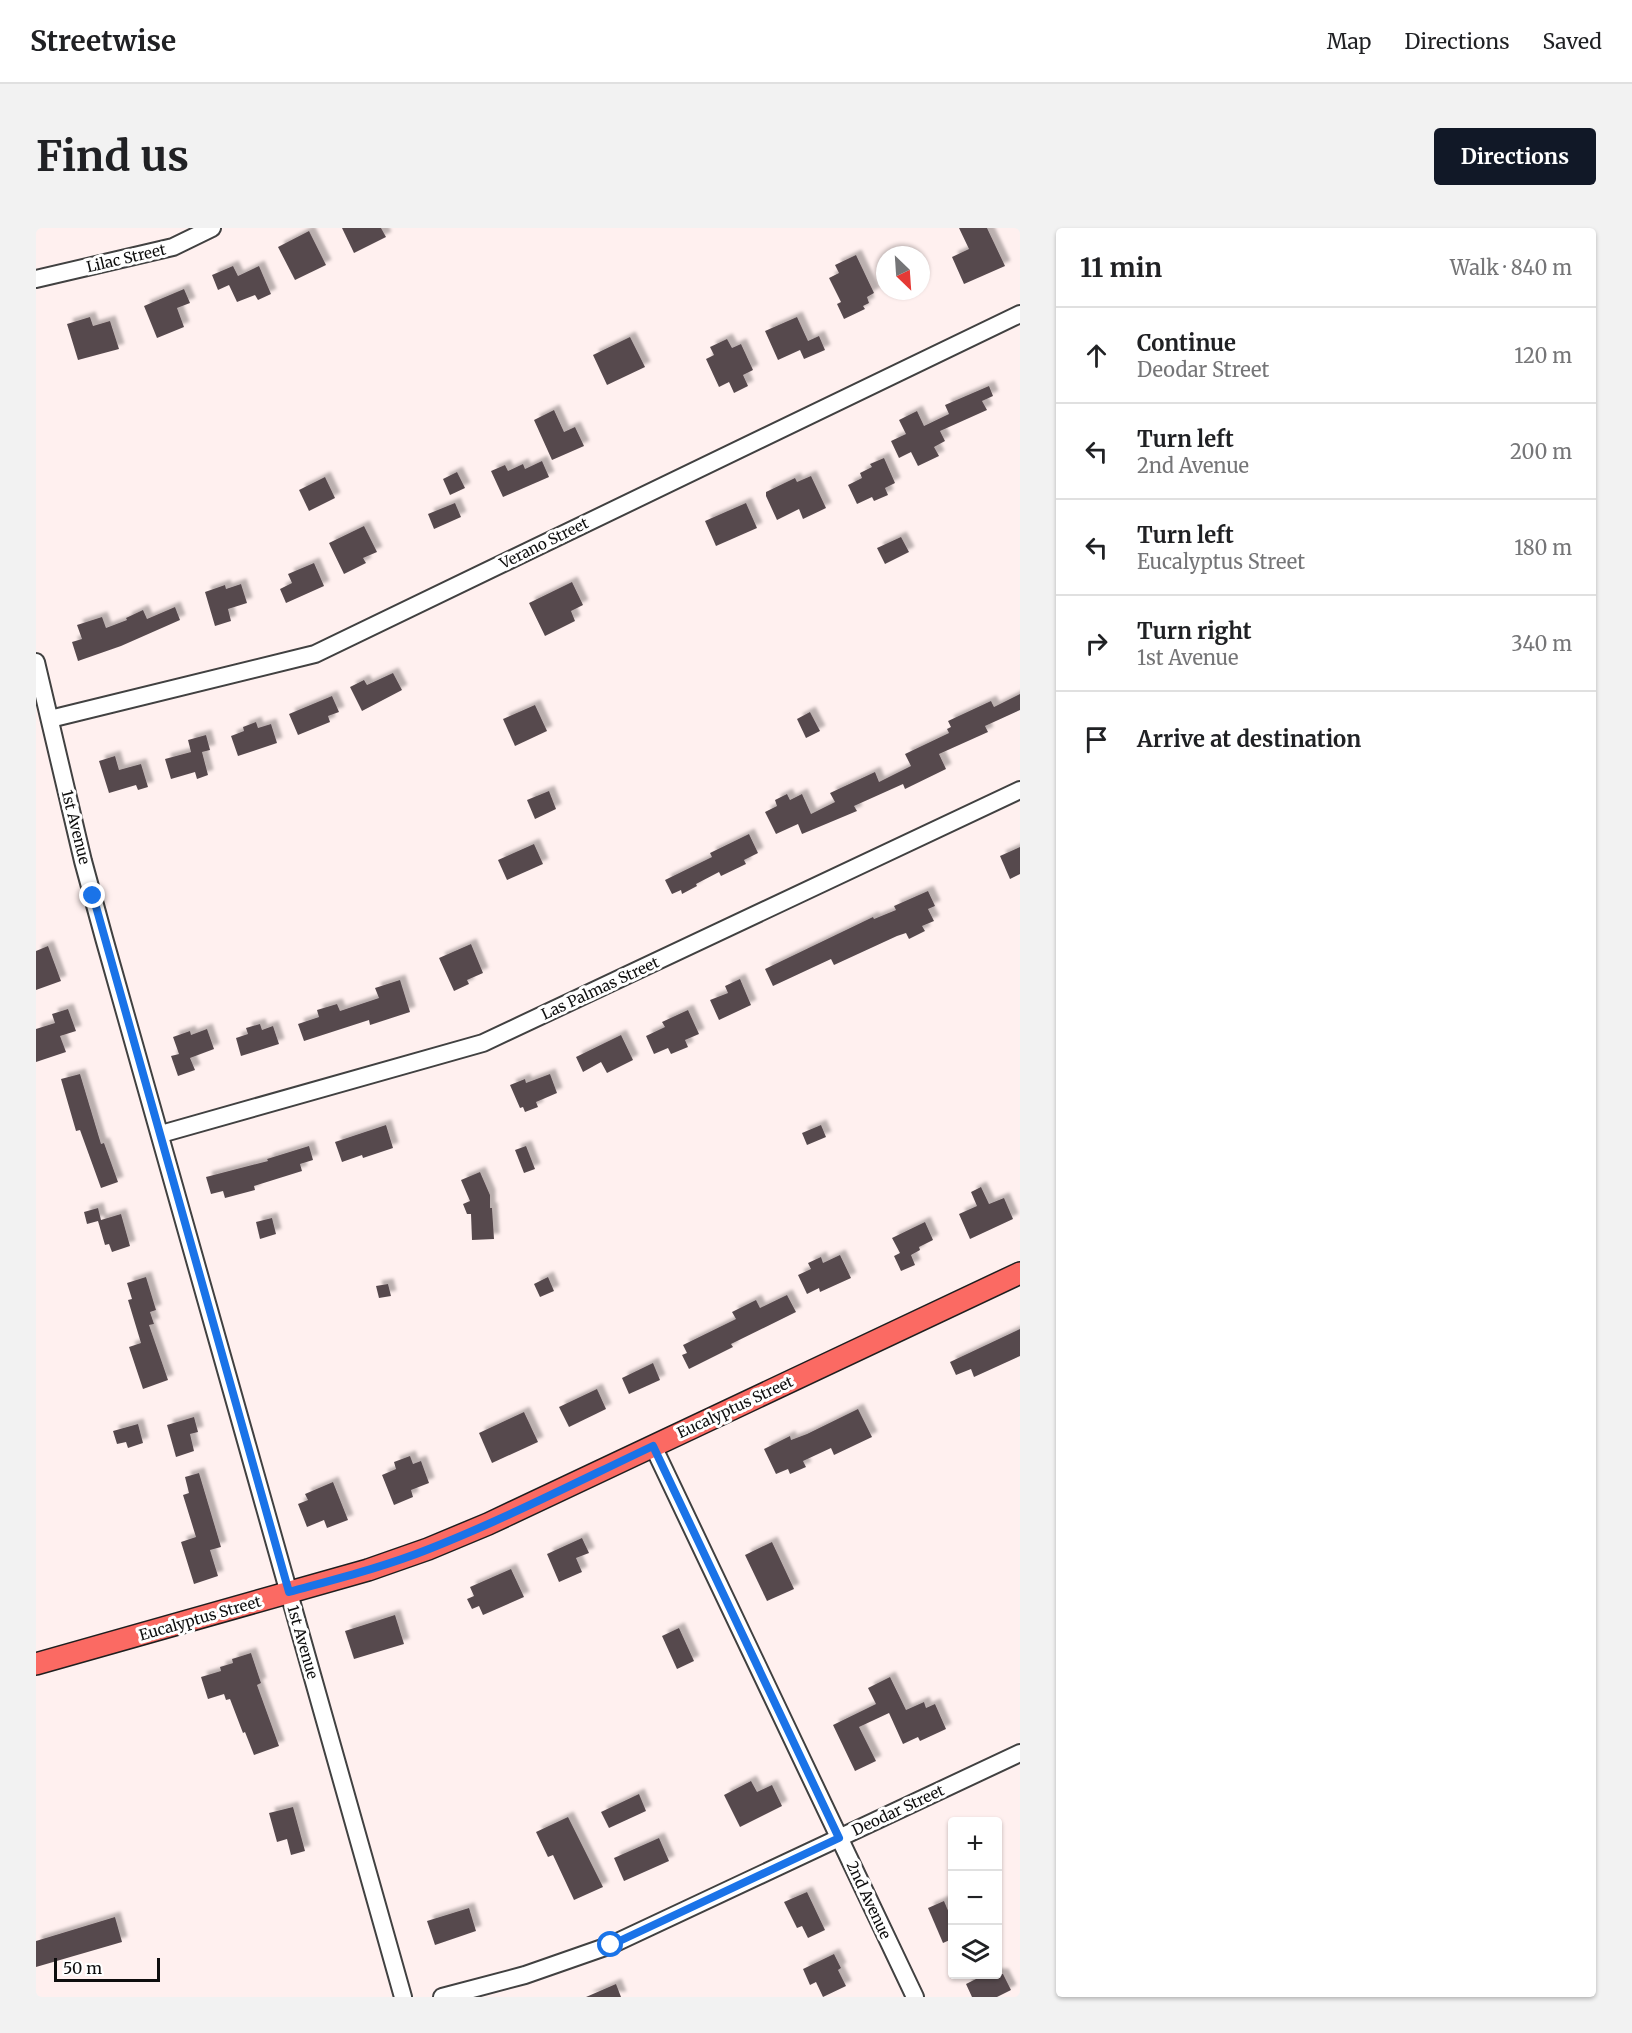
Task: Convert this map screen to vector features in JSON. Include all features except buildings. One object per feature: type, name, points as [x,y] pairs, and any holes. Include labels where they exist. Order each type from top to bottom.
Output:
[{"type":"main road","name":"Eucalyptus Street","points":[[36,1664],[368,1570],[428,1549],[488,1524],[1020,1273]]},
{"type":"street","name":"Lilac Street","points":[[36,279],[173,247],[213,228]]},
{"type":"street","name":"Verano Street","points":[[50,719],[315,654],[1020,314]]},
{"type":"street","name":"1st Avenue","points":[[36,662],[86,870],[403,1997]]},
{"type":"street","name":"Las Palmas Street","points":[[161,1134],[483,1043],[1020,790]]},
{"type":"street","name":"2nd Avenue","points":[[653,1446],[915,1997]]},
{"type":"street","name":"Deodar Street","points":[[442,1997],[525,1975],[611,1945],[1020,1753]]},
{"type":"route","points":[[93,896],[289,1592],[368,1570],[456,1538],[653,1446],[839,1838],[611,1945]]}]
